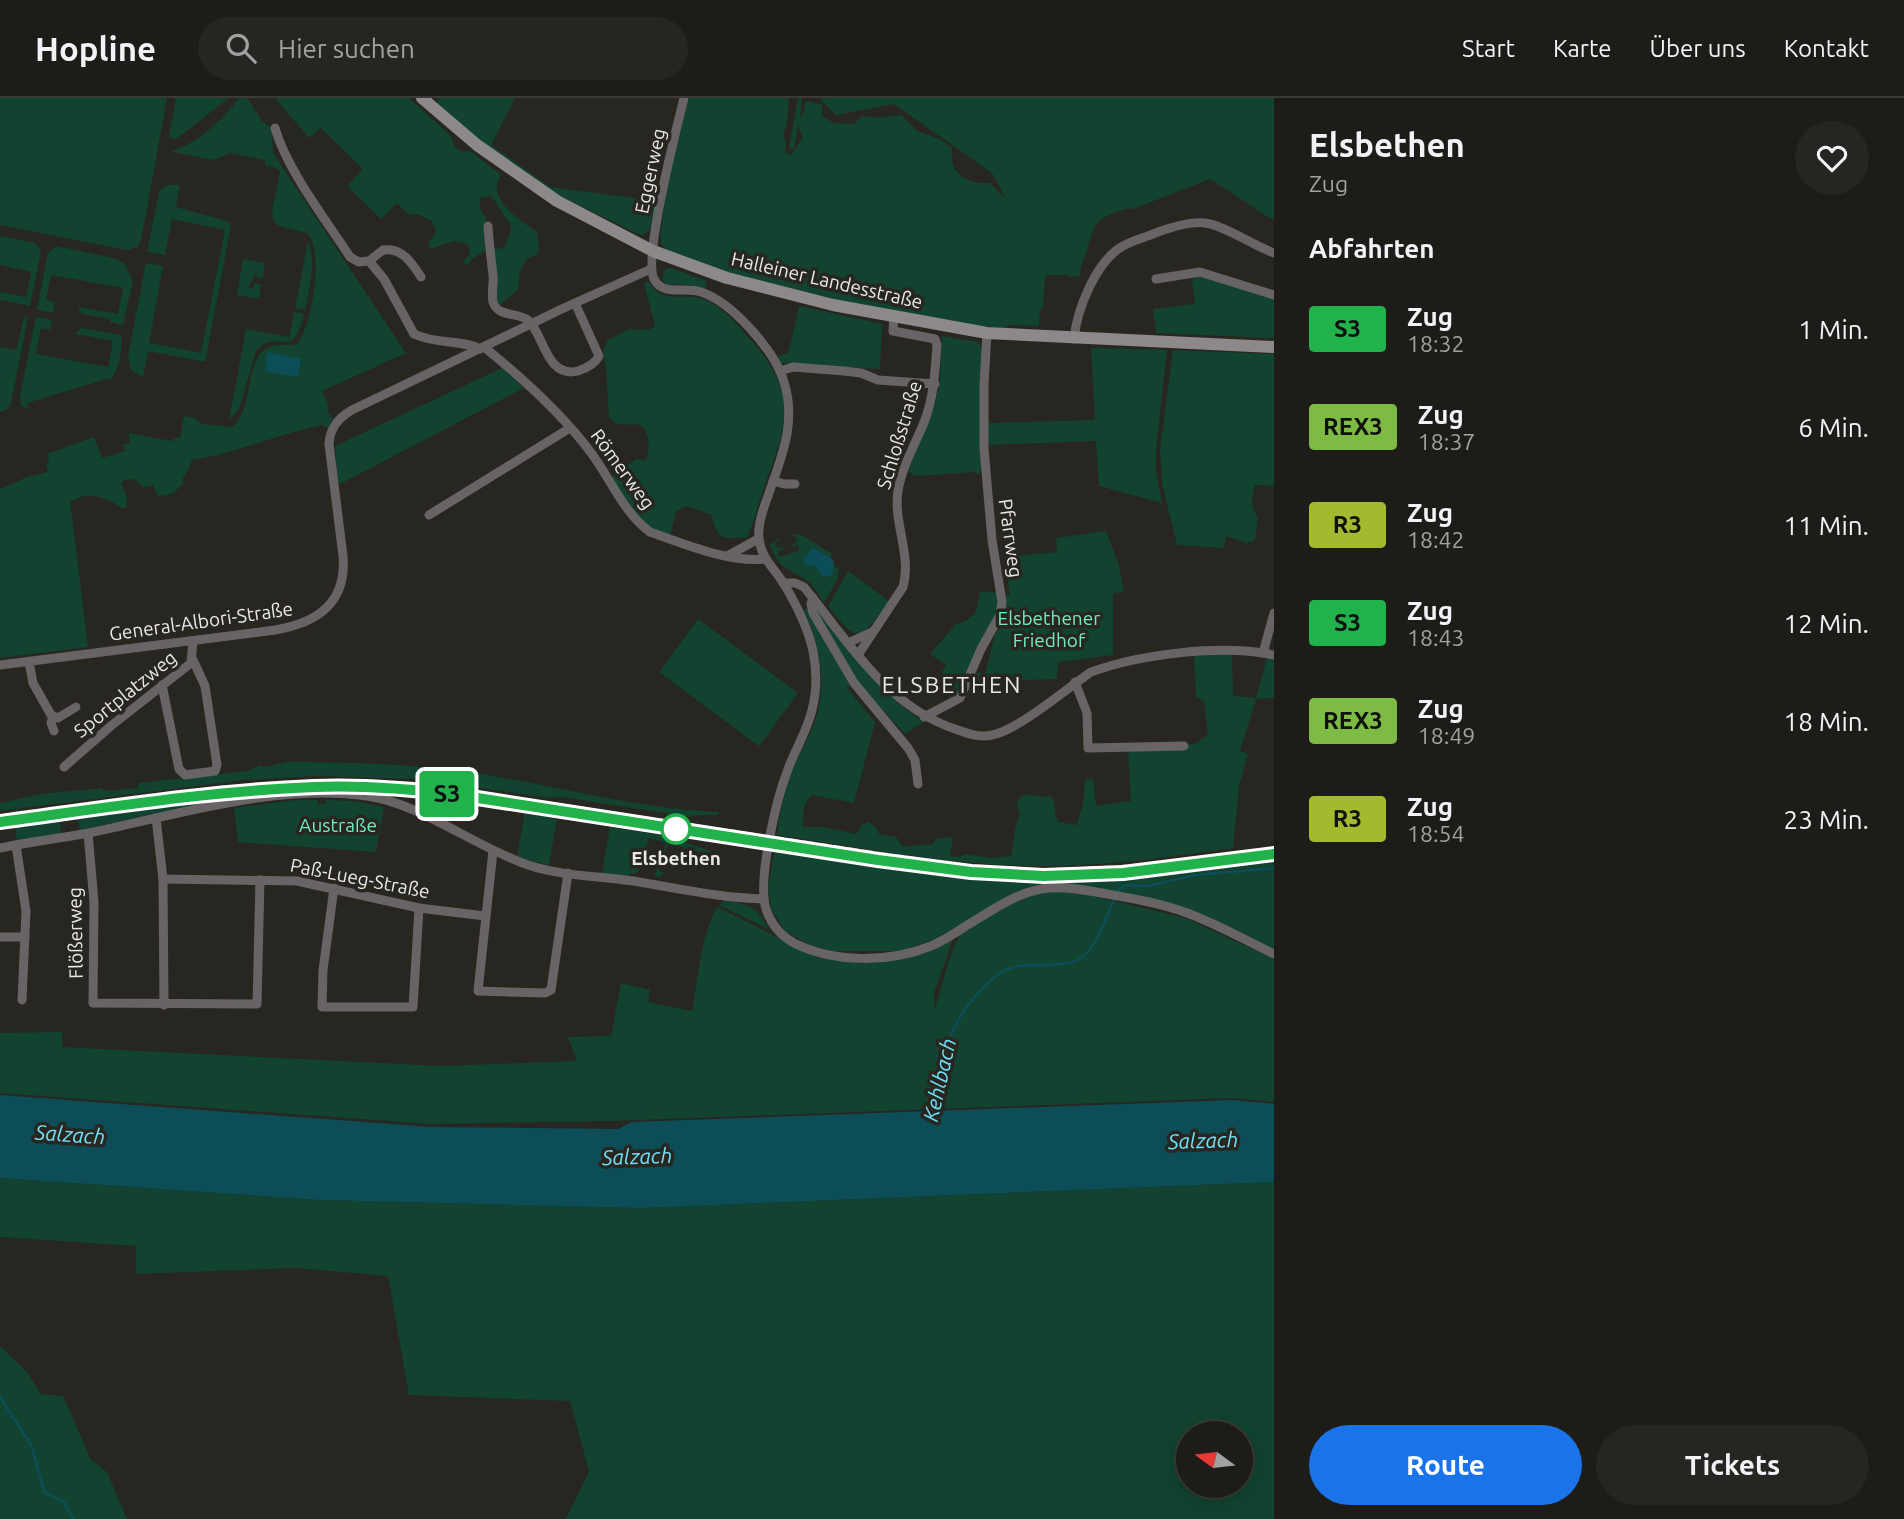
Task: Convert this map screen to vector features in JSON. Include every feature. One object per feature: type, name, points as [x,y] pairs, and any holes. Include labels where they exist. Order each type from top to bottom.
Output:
[{"type":"main road","name":"Halleiner Landesstraße","points":[[422,98],[477,145],[538,189],[595,222],[653,251],[747,284],[833,305],[988,333],[1274,347]]},
{"type":"street","name":"Eggerweg","points":[[650,270],[664,178],[684,98]]},
{"type":"street","points":[[275,128],[293,167],[350,257],[359,262],[369,261],[383,250],[397,251],[407,258],[421,277]]},
{"type":"street","points":[[1074,339],[1077,317],[1086,295],[1110,257],[1125,244],[1164,230],[1204,222],[1216,225],[1274,253]]},
{"type":"street","points":[[488,226],[493,302],[503,312],[523,316],[532,324],[546,353],[560,369],[575,372],[598,359],[598,351],[575,303]]},
{"type":"street","points":[[369,261],[384,279],[414,334],[434,341],[466,343],[482,348]]},
{"type":"street","points":[[650,270],[659,286],[675,291],[697,290],[730,310],[758,340],[780,371],[794,411],[790,445],[764,507],[758,539],[765,559],[783,583],[809,634],[814,654],[816,693],[808,723],[788,768],[777,806],[764,884],[764,899],[772,921],[781,934],[814,951],[840,957],[908,954],[933,946],[997,908],[1032,891],[1060,887],[1155,903],[1187,913],[1274,954]]},
{"type":"street","name":"General-Albori-Straße","points":[[0,665],[297,627],[313,620],[326,610],[340,585],[344,565],[329,444],[336,422],[352,410],[650,270]]},
{"type":"street","points":[[1156,279],[1200,272],[1274,295]]},
{"type":"street","name":"Schloßstraße","points":[[858,654],[903,587],[906,575],[897,500],[912,441],[926,418],[934,384],[937,345],[934,339],[893,331],[894,316]]},
{"type":"street","name":"Pfarrweg","points":[[924,717],[960,698],[981,649],[1000,615],[1002,603],[985,468],[984,385],[988,333]]},
{"type":"street","name":"Römerweg","points":[[482,348],[502,362],[570,428],[592,455],[626,508],[644,528],[703,550],[757,560],[765,559]]},
{"type":"street","points":[[780,371],[793,367],[844,371],[861,373],[878,380],[934,384]]},
{"type":"street","name":"Römerweg","points":[[429,515],[570,428]]},
{"type":"street","points":[[773,481],[795,484]]},
{"type":"street","points":[[727,555],[758,539]]},
{"type":"street","points":[[783,583],[795,583],[804,587],[882,683],[924,717],[975,736],[999,734],[1075,682],[1105,667],[1146,658],[1225,649],[1274,655]]},
{"type":"street","points":[[813,598],[813,613],[844,667],[915,760],[918,784]]},
{"type":"street","points":[[1263,653],[1274,613]]},
{"type":"street","points":[[848,643],[873,631]]},
{"type":"street","name":"Sportplatzweg","points":[[64,767],[193,660],[193,641]]},
{"type":"street","points":[[162,685],[179,769],[185,775],[215,771],[218,765],[205,686],[193,660]]},
{"type":"street","name":"Sportplatzweg","points":[[29,662],[33,683],[53,717],[51,723],[54,731]]},
{"type":"street","points":[[1075,682],[1083,696],[1087,713],[1088,748],[1184,746]]},
{"type":"street","name":"Sportplatzweg","points":[[53,717],[61,717],[76,707]]},
{"type":"street","points":[[0,848],[223,805],[296,795],[337,794],[366,796],[402,805],[529,866],[712,895],[764,899]]},
{"type":"street","points":[[156,818],[163,879],[164,1005],[257,1004],[260,880]]},
{"type":"street","name":"Flößerweg","points":[[88,833],[94,902],[93,1003],[164,1005]]},
{"type":"street","points":[[16,845],[26,911],[22,1000]]},
{"type":"street","points":[[493,851],[478,991],[545,993],[551,990],[554,984],[568,873]]},
{"type":"street","name":"Paß-Lueg-Straße","points":[[163,879],[297,881],[419,908],[485,916]]},
{"type":"street","points":[[334,888],[323,970],[322,1007],[413,1007],[419,908]]},
{"type":"street","points":[[0,937],[24,937]]},
{"type":"green space","points":[[0,98],[167,98],[141,241],[137,247],[127,250],[0,225]]},
{"type":"green space","points":[[176,98],[229,98],[176,139],[169,136]]},
{"type":"green space","points":[[239,98],[247,98],[262,121],[272,129],[273,153],[406,353],[322,391],[333,419],[328,428],[322,425],[192,460],[183,477],[183,484],[172,494],[158,496],[153,485],[143,487],[134,479],[124,480],[121,484],[127,499],[125,508],[91,496],[70,501],[88,647],[0,658],[0,489],[27,477],[48,472],[47,454],[94,437],[102,458],[125,451],[123,444],[130,443],[129,433],[172,441],[174,438],[180,438],[184,416],[195,418],[201,424],[232,427],[244,408],[255,362],[261,353],[272,346],[297,344],[302,335],[312,306],[315,255],[307,233],[279,226],[274,222],[272,210],[280,172],[265,165],[265,160],[230,153],[214,160],[173,152],[191,143],[209,129]]},
{"type":"green space","points":[[275,98],[409,98],[451,136],[454,146],[463,153],[469,150],[501,175],[497,192],[501,200],[514,215],[537,232],[539,250],[536,255],[526,259],[520,271],[518,289],[499,306],[495,300],[492,249],[504,248],[511,231],[510,223],[491,196],[480,198],[480,209],[486,218],[485,251],[467,265],[463,263],[470,253],[468,244],[454,241],[430,249],[428,244],[436,232],[432,221],[418,214],[409,215],[397,203],[381,219],[347,186],[363,169],[321,128],[309,138]]},
{"type":"green space","points":[[439,98],[515,98],[491,145],[550,187],[657,201],[649,231],[642,235],[636,233],[552,192],[489,148],[436,104]]},
{"type":"green space","points":[[689,98],[789,98],[787,124],[783,135],[785,152],[791,155],[803,137],[798,125],[794,149],[789,148],[798,98],[802,98],[800,117],[804,112],[805,102],[809,101],[822,105],[822,116],[834,123],[854,124],[862,116],[879,118],[901,115],[917,131],[940,139],[952,148],[953,165],[961,176],[974,182],[990,183],[1006,199],[992,173],[894,104],[836,115],[819,98],[1274,98],[1274,218],[1271,219],[1210,179],[1106,217],[1097,223],[1093,232],[1081,265],[1080,276],[1068,277],[1068,273],[1045,275],[1039,326],[1009,325],[1005,328],[971,325],[851,304],[724,273],[667,251],[662,245],[660,236],[669,174]]},
{"type":"green space","points":[[167,185],[180,185],[176,207],[227,221],[231,226],[205,362],[148,351],[143,377],[131,370],[128,355],[146,263],[163,266],[149,343],[201,353],[225,230],[172,219],[165,255],[147,252],[159,191]]},
{"type":"green space","points":[[0,236],[35,243],[41,251],[30,306],[0,300],[0,292],[26,297],[31,272],[0,265]]},
{"type":"green space","points":[[308,241],[312,265],[305,310],[295,308]]},
{"type":"green space","points":[[57,246],[117,259],[124,263],[133,281],[123,325],[110,322],[110,319],[83,314],[79,307],[118,314],[123,288],[51,275],[46,300],[55,302],[53,313],[37,310],[48,253]]},
{"type":"green space","points":[[243,259],[265,263],[263,278],[256,277],[257,271],[248,288],[253,289],[255,283],[261,284],[259,299],[237,295]]},
{"type":"green space","points":[[671,268],[707,281],[705,289],[681,284],[667,285],[662,280],[665,269]]},
{"type":"green space","points":[[1197,274],[1274,297],[1274,338],[1156,333],[1153,309],[1195,304],[1192,281]]},
{"type":"green space","points":[[644,282],[649,282],[661,294],[698,298],[719,308],[769,363],[780,386],[784,406],[783,427],[748,537],[728,538],[719,534],[712,515],[687,506],[676,511],[670,536],[649,528],[610,478],[636,459],[645,461],[649,448],[642,426],[620,424],[609,417],[603,351],[608,340],[629,329],[647,330],[655,327]]},
{"type":"green space","points":[[799,306],[882,324],[880,369],[781,363],[778,356],[789,350]]},
{"type":"green space","points":[[294,312],[304,314],[295,338],[284,342],[272,341],[256,351],[239,409],[229,420],[246,329],[289,337]]},
{"type":"green space","points":[[24,317],[28,317],[11,403],[8,409],[0,412],[0,347],[16,350]]},
{"type":"green space","points":[[36,317],[52,320],[50,330],[41,328],[36,354],[108,367],[113,341],[75,334],[82,328],[121,335],[120,360],[109,381],[107,379],[27,403],[29,410],[21,405],[20,396]]},
{"type":"green space","points":[[942,336],[978,342],[982,348],[982,470],[977,475],[976,472],[915,476],[908,471],[935,404],[940,379]]},
{"type":"green space","points":[[1091,348],[1167,350],[1156,448],[1156,472],[1162,503],[1099,486],[1096,441],[987,445],[987,423],[1095,420]]},
{"type":"green space","points":[[1173,350],[1274,354],[1274,486],[1255,485],[1252,499],[1253,509],[1258,517],[1255,540],[1247,543],[1226,536],[1224,548],[1177,545],[1162,483],[1160,450]]},
{"type":"green space","points":[[502,368],[524,388],[342,483],[338,482],[335,446]]},
{"type":"green space","name":"Elsbethener Friedhof","points":[[1106,531],[1119,565],[1124,592],[1113,593],[1113,655],[1058,662],[1057,679],[987,681],[967,691],[974,672],[985,674],[995,634],[1002,623],[1005,595],[1010,594],[1004,557],[1057,552],[1056,538]]},
{"type":"green space","points":[[796,534],[804,536],[832,554],[835,567],[839,568],[837,580],[824,603],[809,582],[780,563],[769,544],[781,538],[775,542],[777,548],[784,549],[778,551],[779,557],[799,551],[798,545],[792,546],[797,542],[796,536],[789,536]]},
{"type":"green space","points":[[848,571],[889,601],[872,624],[860,633],[847,628],[828,606]]},
{"type":"green space","points":[[980,591],[999,595],[996,618],[961,689],[952,698],[933,688],[946,665],[930,654],[956,624],[966,621],[976,612]]},
{"type":"green space","points":[[808,607],[852,683],[847,688],[875,722],[854,803],[812,795],[804,805],[803,827],[823,827],[856,834],[863,824],[868,822],[876,827],[879,834],[896,837],[903,847],[932,844],[936,839],[953,837],[950,856],[1011,856],[1020,814],[1017,803],[1025,794],[1051,796],[1059,822],[1077,825],[1085,780],[1093,779],[1096,806],[1131,801],[1128,749],[1195,744],[1208,734],[1204,702],[1196,697],[1194,655],[1232,653],[1233,696],[1256,698],[1267,657],[1274,659],[1274,698],[1256,699],[1240,751],[1248,754],[1239,786],[1233,848],[1114,863],[1042,866],[975,863],[777,835],[788,781],[814,724],[821,695],[818,651],[804,610]]},
{"type":"green space","points":[[815,607],[878,683],[923,722],[905,734],[855,680],[841,659]]},
{"type":"green space","points":[[698,619],[798,693],[759,746],[659,672]]},
{"type":"green space","points":[[286,762],[438,768],[661,807],[719,812],[718,815],[690,817],[420,779],[315,776],[244,780],[0,811],[0,803],[41,794],[103,788],[103,791],[138,788],[139,783],[248,771],[260,765],[265,767]]},
{"type":"green space","name":"Austraße","points":[[295,800],[317,800],[318,804],[325,804],[326,800],[355,801],[384,807],[376,852],[238,842],[234,808]]},
{"type":"green space","points":[[198,804],[80,830],[78,819]]},
{"type":"green space","points":[[525,811],[557,819],[549,865],[517,857]]},
{"type":"green space","points":[[60,821],[61,834],[17,841],[15,826]]},
{"type":"green space","points":[[610,827],[661,835],[724,855],[713,856],[668,843],[659,871],[664,873],[659,878],[655,875],[666,843],[649,838],[639,870],[634,874],[630,873],[629,878],[602,873]]},
{"type":"green space","points":[[775,848],[930,872],[1048,880],[1134,877],[1274,859],[1274,949],[1225,925],[1078,885],[1006,898],[936,939],[899,951],[832,951],[808,944],[785,931],[771,909],[768,888]]},
{"type":"green space","points":[[1046,891],[1076,892],[1185,918],[1274,959],[1274,1102],[1233,1098],[612,1121],[431,1124],[0,1093],[0,1033],[62,1032],[62,1047],[441,1066],[577,1061],[568,1037],[611,1036],[621,983],[650,990],[648,1002],[692,1011],[707,930],[717,907],[819,958],[899,960],[930,951],[953,939],[934,993],[934,1012],[952,954],[965,929],[1000,909]]},
{"type":"green space","points":[[725,900],[752,908],[770,930],[719,905]]},
{"type":"green space","points":[[0,1178],[320,1200],[640,1208],[1274,1182],[1274,1519],[566,1519],[589,1471],[570,1401],[409,1395],[388,1276],[296,1268],[136,1274],[136,1246],[0,1237]]},
{"type":"green space","points":[[0,1346],[27,1372],[41,1394],[63,1396],[91,1460],[107,1472],[127,1519],[0,1519]]},
{"type":"water","points":[[268,352],[301,359],[298,377],[265,371]]},
{"type":"water","points":[[812,548],[834,562],[832,575],[822,577],[816,567],[804,564],[804,556],[807,556]]},
{"type":"water","name":"Salzach","points":[[0,1095],[432,1127],[618,1129],[631,1122],[1233,1100],[1274,1104],[1274,1182],[640,1208],[320,1200],[0,1178]]},
{"type":"waterway","name":"Kehlbach","points":[[1117,892],[1125,885],[1147,886],[1196,875],[1274,868]]},
{"type":"waterway","name":"Kehlbach","points":[[932,1114],[951,1035],[979,992],[1012,967],[1068,963],[1081,958],[1097,938],[1115,898]]},
{"type":"waterway","points":[[0,1397],[32,1447],[44,1492],[64,1502],[73,1519]]},
{"type":"railway","points":[[0,817],[263,784],[368,781],[463,790],[973,867],[1049,869],[1124,866],[1274,849]]},
{"type":"train","name":"S3","points":[[0,822],[243,791],[341,786],[458,795],[922,867],[971,872],[1044,876],[1123,873],[1274,854]]},
{"type":"place","name":"Elsbethen","points":[[676,829]]},
{"type":"district","name":"ELSBETHEN","points":[[952,685]]}]
